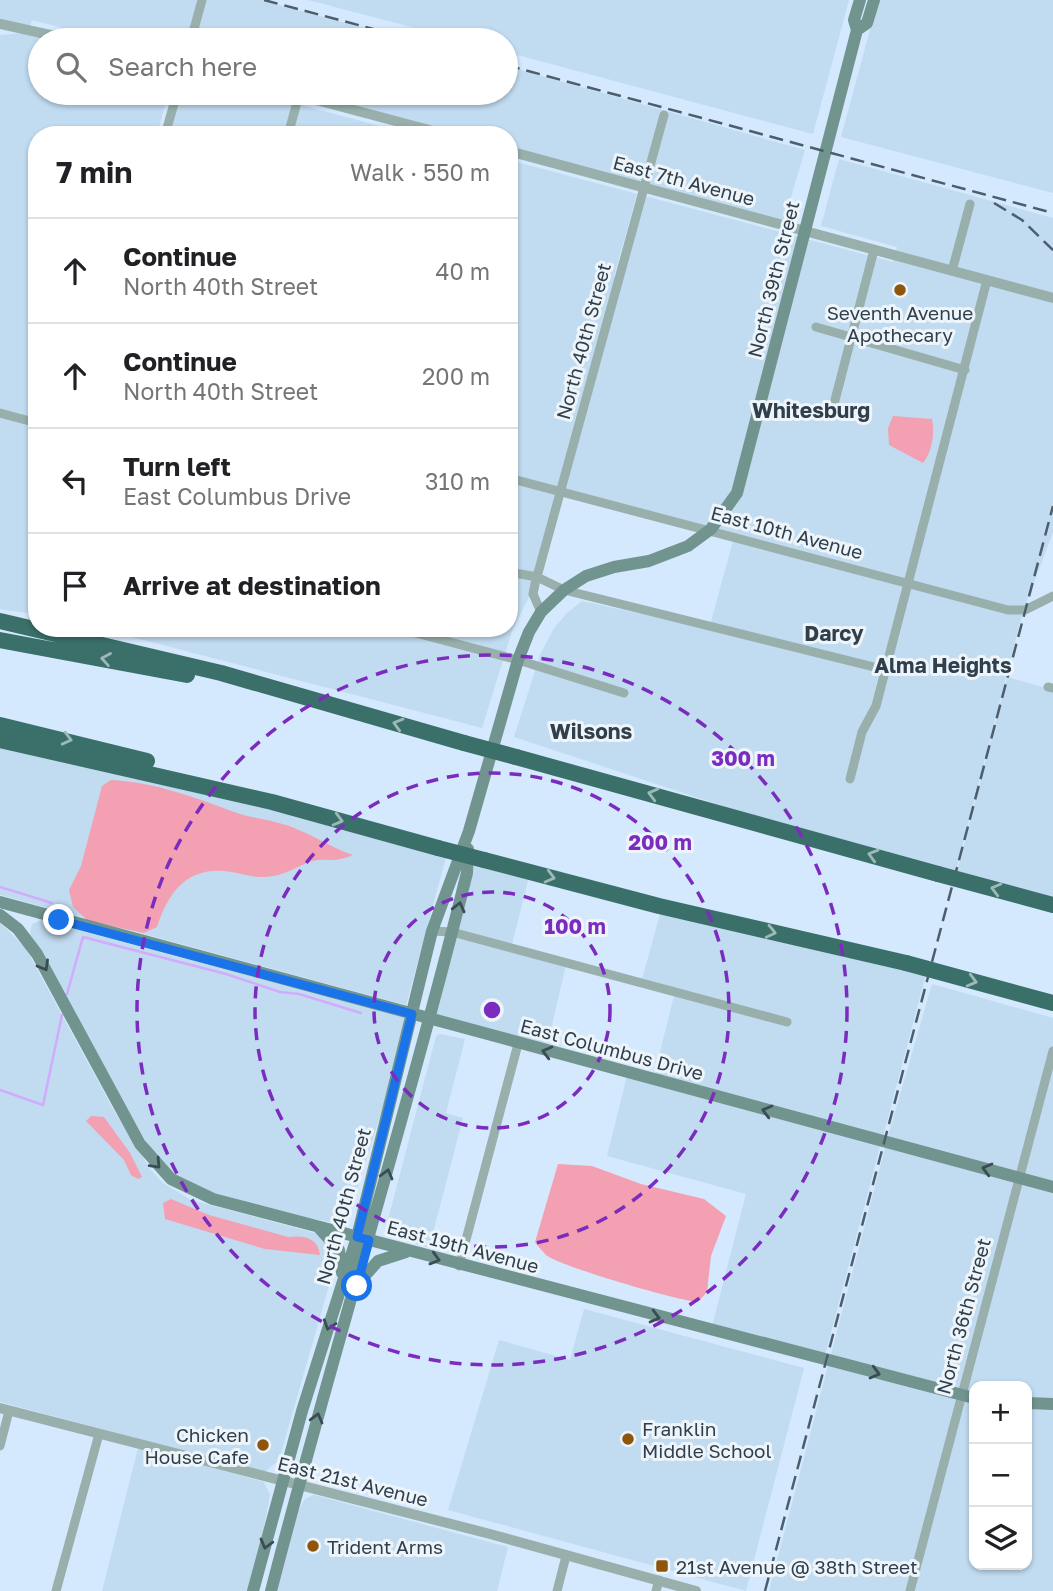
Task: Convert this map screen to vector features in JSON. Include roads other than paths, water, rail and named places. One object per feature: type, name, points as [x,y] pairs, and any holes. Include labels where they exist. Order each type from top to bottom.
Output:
[{"type":"highway","points":[[0,621],[28,627]]},
{"type":"highway","points":[[72,637],[149,654],[1053,905]]},
{"type":"highway","points":[[0,640],[317,701]]},
{"type":"highway","points":[[0,725],[81,742],[272,802],[438,848],[659,906],[906,963],[1053,1003]]},
{"type":"highway","points":[[0,740],[272,802]]},
{"type":"main road","name":"North 39th Street","points":[[711,529],[733,500],[740,484],[857,30],[854,20],[860,0]]},
{"type":"main road","name":"North 39th Street","points":[[857,30],[867,23],[873,0]]},
{"type":"main road","name":"North 40th Street","points":[[271,1591],[357,1286],[363,1238],[432,931],[443,894],[469,831],[518,660],[541,612],[564,590],[586,576],[676,553],[711,529]]},
{"type":"main road","name":"North 40th Street","points":[[253,1591],[342,1283],[363,1238],[430,1021],[467,873],[469,831]]},
{"type":"main road","name":"East Columbus Drive","points":[[0,902],[430,1021],[1053,1187]]},
{"type":"main road","points":[[18,929],[33,912]]},
{"type":"main road","name":"East 19th Avenue","points":[[0,915],[18,929],[48,972],[140,1144],[159,1168],[183,1186],[213,1199],[459,1266],[969,1397]]},
{"type":"main road","points":[[317,1226],[339,1250],[342,1283]]},
{"type":"main road","points":[[357,1286],[378,1261],[410,1252]]},
{"type":"main road","points":[[1032,1403],[1053,1404]]},
{"type":"street","points":[[194,28],[202,0]]},
{"type":"street","points":[[0,24],[28,30]]},
{"type":"street","points":[[168,126],[174,105]]},
{"type":"street","points":[[289,126],[292,105]]},
{"type":"street","points":[[335,105],[414,126]]},
{"type":"street","name":"North 40th Street","points":[[537,577],[664,115]]},
{"type":"street","name":"East 7th Avenue","points":[[518,153],[1053,298]]},
{"type":"street","points":[[952,271],[970,204]]},
{"type":"street","points":[[834,404],[874,250]]},
{"type":"street","points":[[850,779],[863,732],[874,710],[886,670],[987,280]]},
{"type":"street","points":[[816,327],[965,370]]},
{"type":"street","points":[[0,413],[28,421]]},
{"type":"street","name":"East 10th Avenue","points":[[518,480],[711,529],[1008,610],[1025,610],[1053,596]]},
{"type":"street","points":[[518,574],[537,577],[564,590],[886,670]]},
{"type":"street","points":[[537,577],[533,594],[541,612]]},
{"type":"street","points":[[431,637],[518,660],[624,693]]},
{"type":"street","points":[[432,931],[452,932],[787,1022]]},
{"type":"street","points":[[459,1266],[518,1044]]},
{"type":"street","name":"North 36th Street","points":[[910,1591],[1053,1051]]},
{"type":"street","points":[[0,1446],[5,1410]]},
{"type":"street","name":"East 21st Avenue","points":[[5,1410],[299,1484],[566,1556],[658,1585],[696,1591]]},
{"type":"street","points":[[56,1591],[99,1434]]},
{"type":"street","points":[[557,1591],[566,1556]]},
{"type":"waterway","points":[[0,887],[52,903]]},
{"type":"waterway","points":[[67,994],[83,937],[361,1013]]},
{"type":"waterway","points":[[0,1090],[43,1105],[62,1015]]},
{"type":"railway","points":[[264,0],[370,28]]},
{"type":"railway","points":[[518,68],[1053,213]]},
{"type":"railway","points":[[994,203],[1022,220],[1053,250]]},
{"type":"railway","points":[[765,1591],[1053,506]]},
{"type":"place","name":"Seventh Avenue Apothecary","points":[[900,290]]},
{"type":"place","name":"Franklin Middle School","points":[[628,1439]]},
{"type":"place","name":"Chicken House Cafe","points":[[263,1445]]},
{"type":"place","name":"Trident Arms","points":[[313,1546]]},
{"type":"place","name":"21st Avenue @ 38th Street","points":[[662,1566]]},
{"type":"district","name":"Whitesburg","points":[[811,410]]},
{"type":"district","name":"Darcy","points":[[834,633]]},
{"type":"district","name":"Alma Heights","points":[[943,665]]},
{"type":"district","name":"Wilsons","points":[[591,731]]}]
